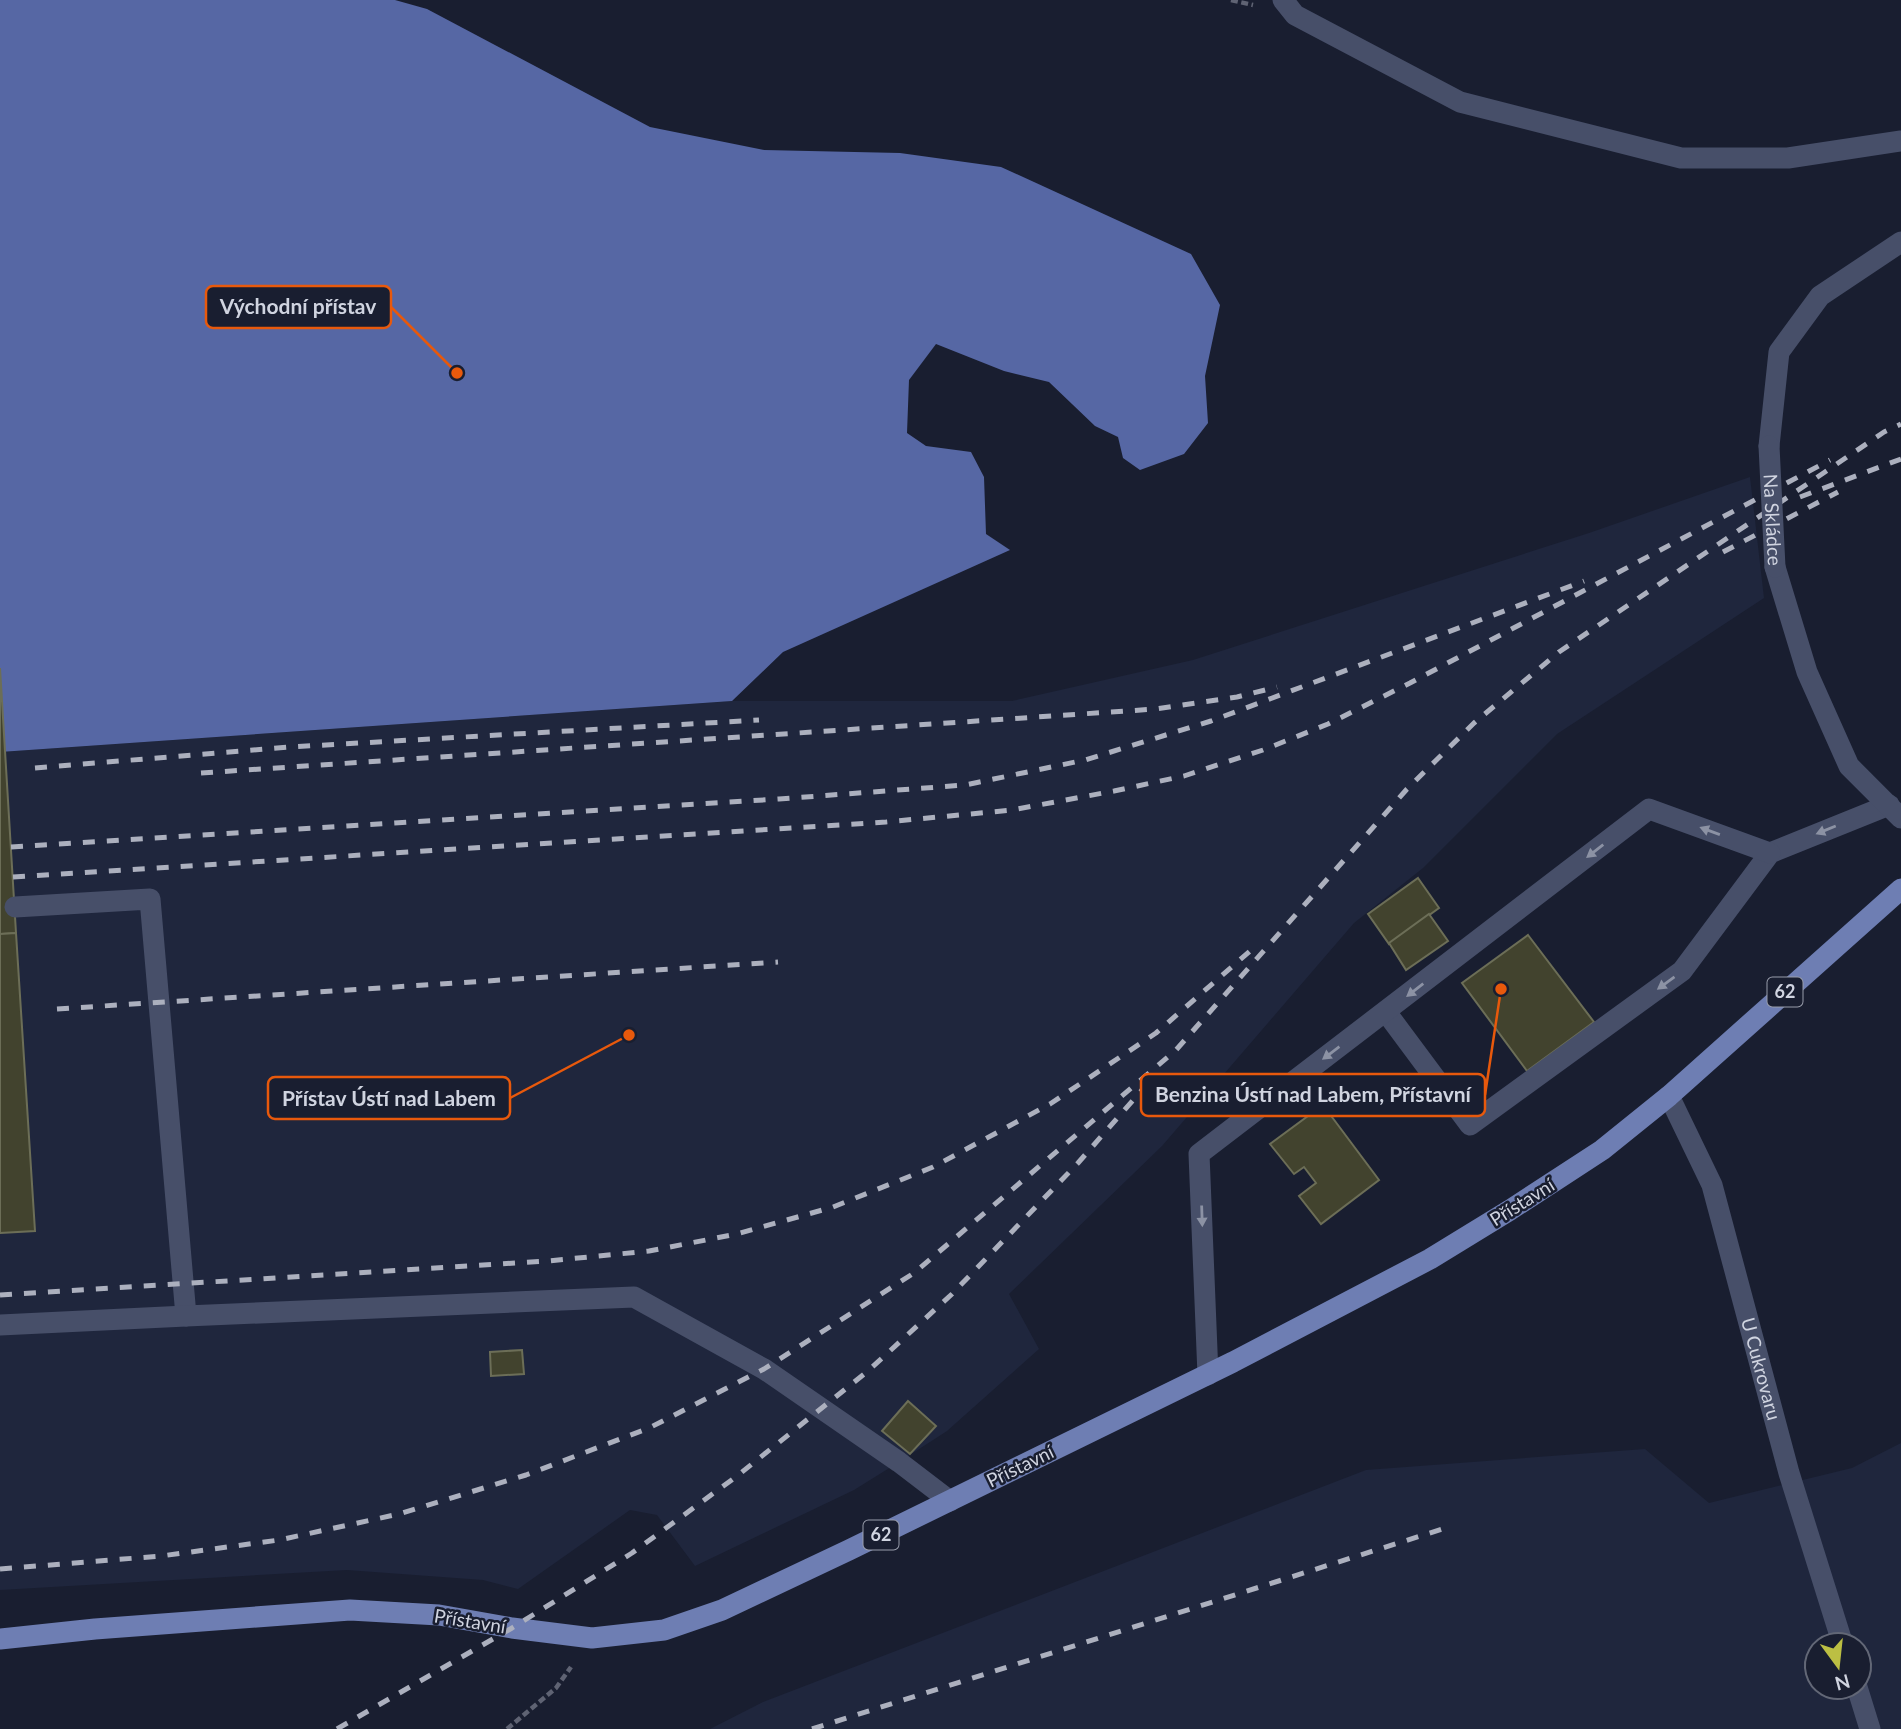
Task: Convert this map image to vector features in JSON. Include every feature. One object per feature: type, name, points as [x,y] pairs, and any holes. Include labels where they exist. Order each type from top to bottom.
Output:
[{"type":"main road","name":"Přístavní","points":[[0,1639],[350,1610],[439,1615],[592,1638],[664,1630],[722,1610],[1208,1375],[1430,1259],[1602,1150],[1669,1096],[1901,889]]},
{"type":"street","points":[[1283,0],[1295,15],[1460,102],[1681,158],[1788,158],[1901,141]]},
{"type":"street","name":"Na Skládce","points":[[1895,812],[1849,766],[1807,672],[1775,567],[1769,446],[1779,352],[1820,296],[1901,242]]},
{"type":"street","points":[[1208,1375],[1199,1154],[1649,809],[1770,853]]},
{"type":"street","points":[[1386,1012],[1470,1125],[1682,971],[1770,853],[1895,812]]},
{"type":"street","points":[[15,907],[150,899],[186,1316]]},
{"type":"street","name":"U Cukrovaru","points":[[1669,1096],[1712,1185],[1789,1473],[1839,1631]]},
{"type":"street","points":[[0,1325],[634,1297],[764,1368],[950,1501]]},
{"type":"street","points":[[1861,1701],[1870,1729]]},
{"type":"path","points":[[508,1729],[555,1688],[592,1638]]},
{"type":"shaded area","points":[[1750,477],[1764,598],[1557,734],[1423,868],[1354,923],[1162,1146],[1009,1294],[1039,1349],[947,1431],[899,1462],[854,1490],[695,1566],[657,1515],[630,1510],[518,1589],[483,1580],[347,1570],[0,1590],[0,752],[732,701],[1012,701],[1193,660],[1589,533]]},
{"type":"shaded area","points":[[1901,1443],[1901,1729],[710,1729],[763,1702],[1366,1470],[1645,1449],[1709,1503],[1852,1468]]},
{"type":"water","points":[[0,0],[395,0],[427,9],[650,127],[764,150],[900,153],[1001,167],[1191,254],[1220,305],[1205,376],[1208,423],[1184,454],[1140,470],[1123,458],[1118,437],[1095,426],[1049,382],[1004,371],[936,344],[909,380],[907,433],[926,446],[971,452],[984,477],[986,534],[1010,550],[783,652],[732,701],[0,752]]},
{"type":"building","points":[[0,668],[16,933],[0,934]]},
{"type":"building","points":[[1418,878],[1439,908],[1389,944],[1368,914]]},
{"type":"building","points":[[1429,914],[1448,941],[1406,970],[1389,943]]},
{"type":"building","points":[[16,933],[35,1231],[0,1233],[0,934]]},
{"type":"building","points":[[1528,935],[1594,1022],[1527,1071],[1462,983]]},
{"type":"building","points":[[1323,1105],[1379,1180],[1321,1224],[1299,1196],[1316,1183],[1304,1167],[1294,1174],[1270,1144]]},
{"type":"building","points":[[522,1350],[524,1374],[491,1376],[490,1352]]},
{"type":"building","points":[[908,1401],[936,1426],[910,1454],[882,1431]]},
{"type":"railway","points":[[0,1569],[161,1556],[279,1540],[399,1514],[526,1475],[649,1428],[764,1369],[914,1273],[1176,1050],[1407,789],[1474,723],[1559,652],[1884,432],[1901,424]]},
{"type":"railway","points":[[1800,497],[1901,459]]},
{"type":"railway","points":[[13,877],[886,822],[1012,810],[1184,776],[1263,750],[1328,724],[1830,460]]},
{"type":"railway","points":[[1723,552],[1838,492]]},
{"type":"railway","points":[[11,847],[965,785],[1085,760],[1211,721],[1584,581]]},
{"type":"railway","points":[[201,773],[1156,709],[1237,697],[1277,687]]},
{"type":"railway","points":[[35,768],[290,747],[759,720]]},
{"type":"railway","points":[[0,1295],[548,1261],[649,1251],[737,1234],[833,1207],[933,1167],[1050,1104],[1156,1033],[1258,944]]},
{"type":"railway","points":[[57,1009],[778,962]]},
{"type":"railway","points":[[337,1729],[512,1628],[632,1553],[737,1476],[868,1371],[952,1294],[1078,1163],[1142,1090]]},
{"type":"railway","points":[[812,1729],[1452,1526]]},
{"type":"place","name":"Východní přístav","points":[[457,373]]},
{"type":"place","name":"Benzina Ústí nad Labem, Přístavní","points":[[1501,989]]},
{"type":"place","name":"Přístav Ústí nad Labem","points":[[629,1035]]}]
